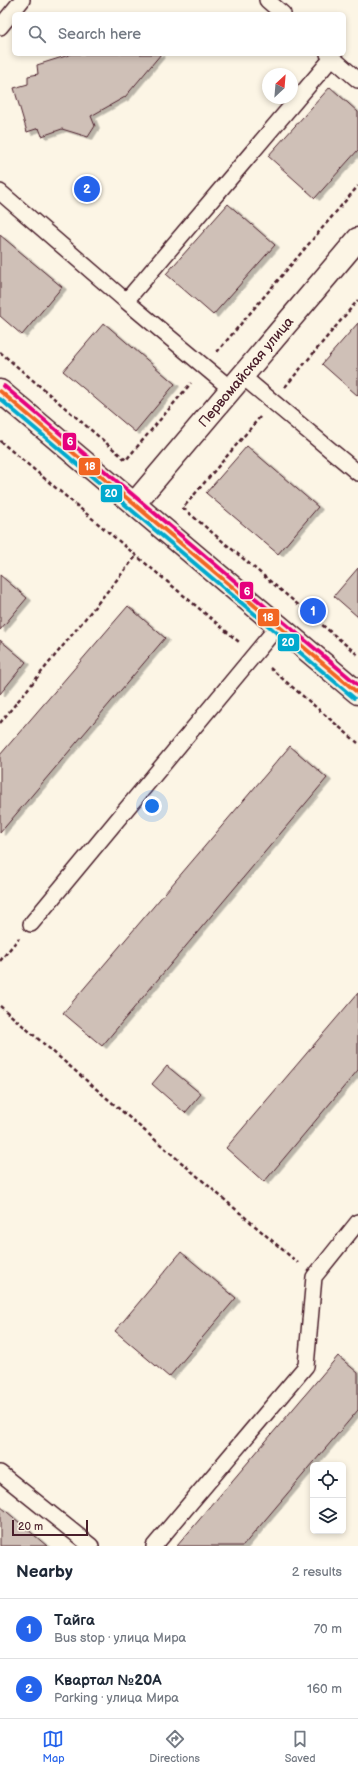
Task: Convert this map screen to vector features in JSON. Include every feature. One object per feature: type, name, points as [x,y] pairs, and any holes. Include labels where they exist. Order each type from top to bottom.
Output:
[{"type":"street","name":"Первомайская улица","points":[[134,504],[358,239]]},
{"type":"street","points":[[0,390],[358,693]]},
{"type":"lane","points":[[12,12],[22,0]]},
{"type":"lane","points":[[267,0],[281,12]]},
{"type":"lane","points":[[0,27],[12,12]]},
{"type":"lane","points":[[126,301],[330,56],[358,80]]},
{"type":"lane","points":[[0,192],[205,367],[237,383],[358,473]]},
{"type":"lane","points":[[31,924],[278,626]]},
{"type":"lane","points":[[154,1546],[306,1366],[314,1277],[358,1222]]},
{"type":"lane","points":[[0,1473],[91,1546]]},
{"type":"path","points":[[0,352],[126,460],[358,186]]},
{"type":"path","points":[[0,441],[358,743]]},
{"type":"path","points":[[183,508],[358,655]]},
{"type":"path","points":[[0,723],[137,555]]},
{"type":"path","points":[[0,961],[31,924]]},
{"type":"path","points":[[0,1006],[314,1277]]},
{"type":"building","points":[[66,56],[159,56],[125,97],[91,116],[95,126],[88,137],[62,129],[42,136],[39,128],[27,132],[14,88],[28,84],[28,76],[38,74],[37,65]]},
{"type":"building","points":[[330,87],[358,112],[358,150],[315,198],[268,156]]},
{"type":"building","points":[[228,204],[275,245],[213,315],[166,274]]},
{"type":"building","points":[[0,235],[62,287],[22,335],[0,316]]},
{"type":"building","points":[[104,323],[175,384],[135,432],[63,371]]},
{"type":"building","points":[[358,323],[358,396],[322,364]]},
{"type":"building","points":[[247,446],[318,507],[278,554],[206,493]]},
{"type":"building","points":[[358,568],[358,617],[334,596]]},
{"type":"building","points":[[0,575],[27,598],[0,630]]},
{"type":"building","points":[[128,606],[165,638],[0,833],[0,755]]},
{"type":"building","points":[[0,640],[26,662],[0,694]]},
{"type":"building","points":[[290,746],[327,778],[102,1046],[63,1013]]},
{"type":"building","points":[[358,993],[358,1070],[264,1182],[226,1148]]},
{"type":"building","points":[[167,1066],[201,1094],[185,1113],[152,1084]]},
{"type":"building","points":[[181,1252],[236,1298],[169,1377],[115,1331]]},
{"type":"building","points":[[338,1356],[358,1373],[358,1410],[314,1462],[310,1462],[310,1467],[243,1546],[177,1546]]},
{"type":"building","points":[[0,1506],[47,1546],[0,1546]]},
{"type":"transit line","name":"6","points":[[4,386],[358,685]]},
{"type":"transit line","name":"18","points":[[0,391],[358,693]]},
{"type":"transit line","name":"20","points":[[0,399],[354,698]]},
{"type":"place","name":"Квартал №20А","points":[[87,189]]},
{"type":"place","name":"Тайга","points":[[313,611]]}]
